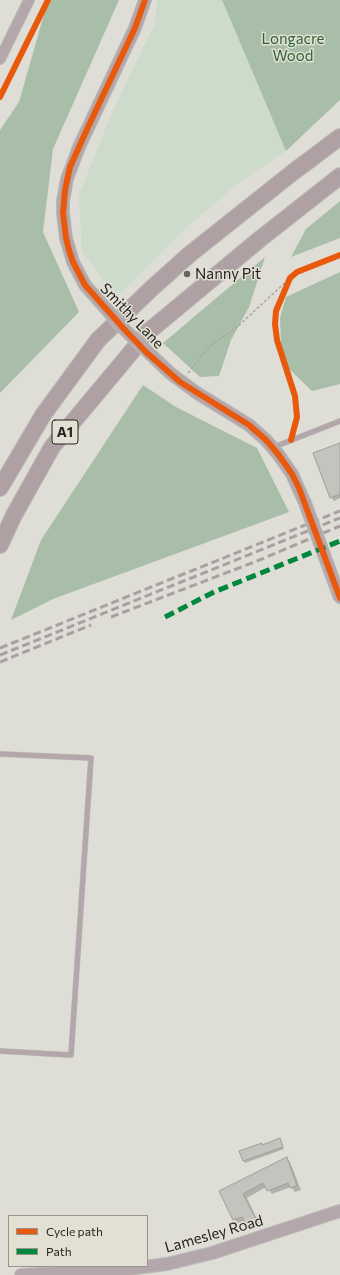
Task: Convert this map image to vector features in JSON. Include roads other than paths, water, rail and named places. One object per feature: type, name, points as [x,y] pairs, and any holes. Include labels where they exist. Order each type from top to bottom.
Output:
[{"type":"highway","name":"A1","points":[[0,488],[43,415],[98,340],[190,254],[286,177],[340,137]]},
{"type":"highway","name":"A1","points":[[0,544],[14,514],[52,447],[148,332],[260,239],[340,176]]},
{"type":"street","points":[[0,59],[29,0]]},
{"type":"street","name":"Smithy Lane","points":[[145,0],[136,28],[70,168],[65,190],[63,213],[66,238],[73,262],[84,285],[124,329],[170,373],[180,382],[249,425],[273,447],[292,474],[305,503],[340,598]]},
{"type":"street","name":"Lamesley Road","points":[[148,1266],[168,1264],[212,1253],[340,1211]]},
{"type":"street","name":"Lamesley Road","points":[[21,1275],[144,1267]]},
{"type":"lane","points":[[273,447],[340,421]]},
{"type":"lane","points":[[0,754],[91,758],[71,1056],[0,1051]]},
{"type":"railway","points":[[0,648],[340,511]]},
{"type":"railway","points":[[0,655],[340,518]]},
{"type":"railway","points":[[111,617],[257,561],[340,526]]},
{"type":"railway","points":[[0,662],[91,625]]},
{"type":"place","name":"Nanny Pit","points":[[187,274]]},
{"type":"park label","name":"Longacre Wood","points":[[293,48]]}]
